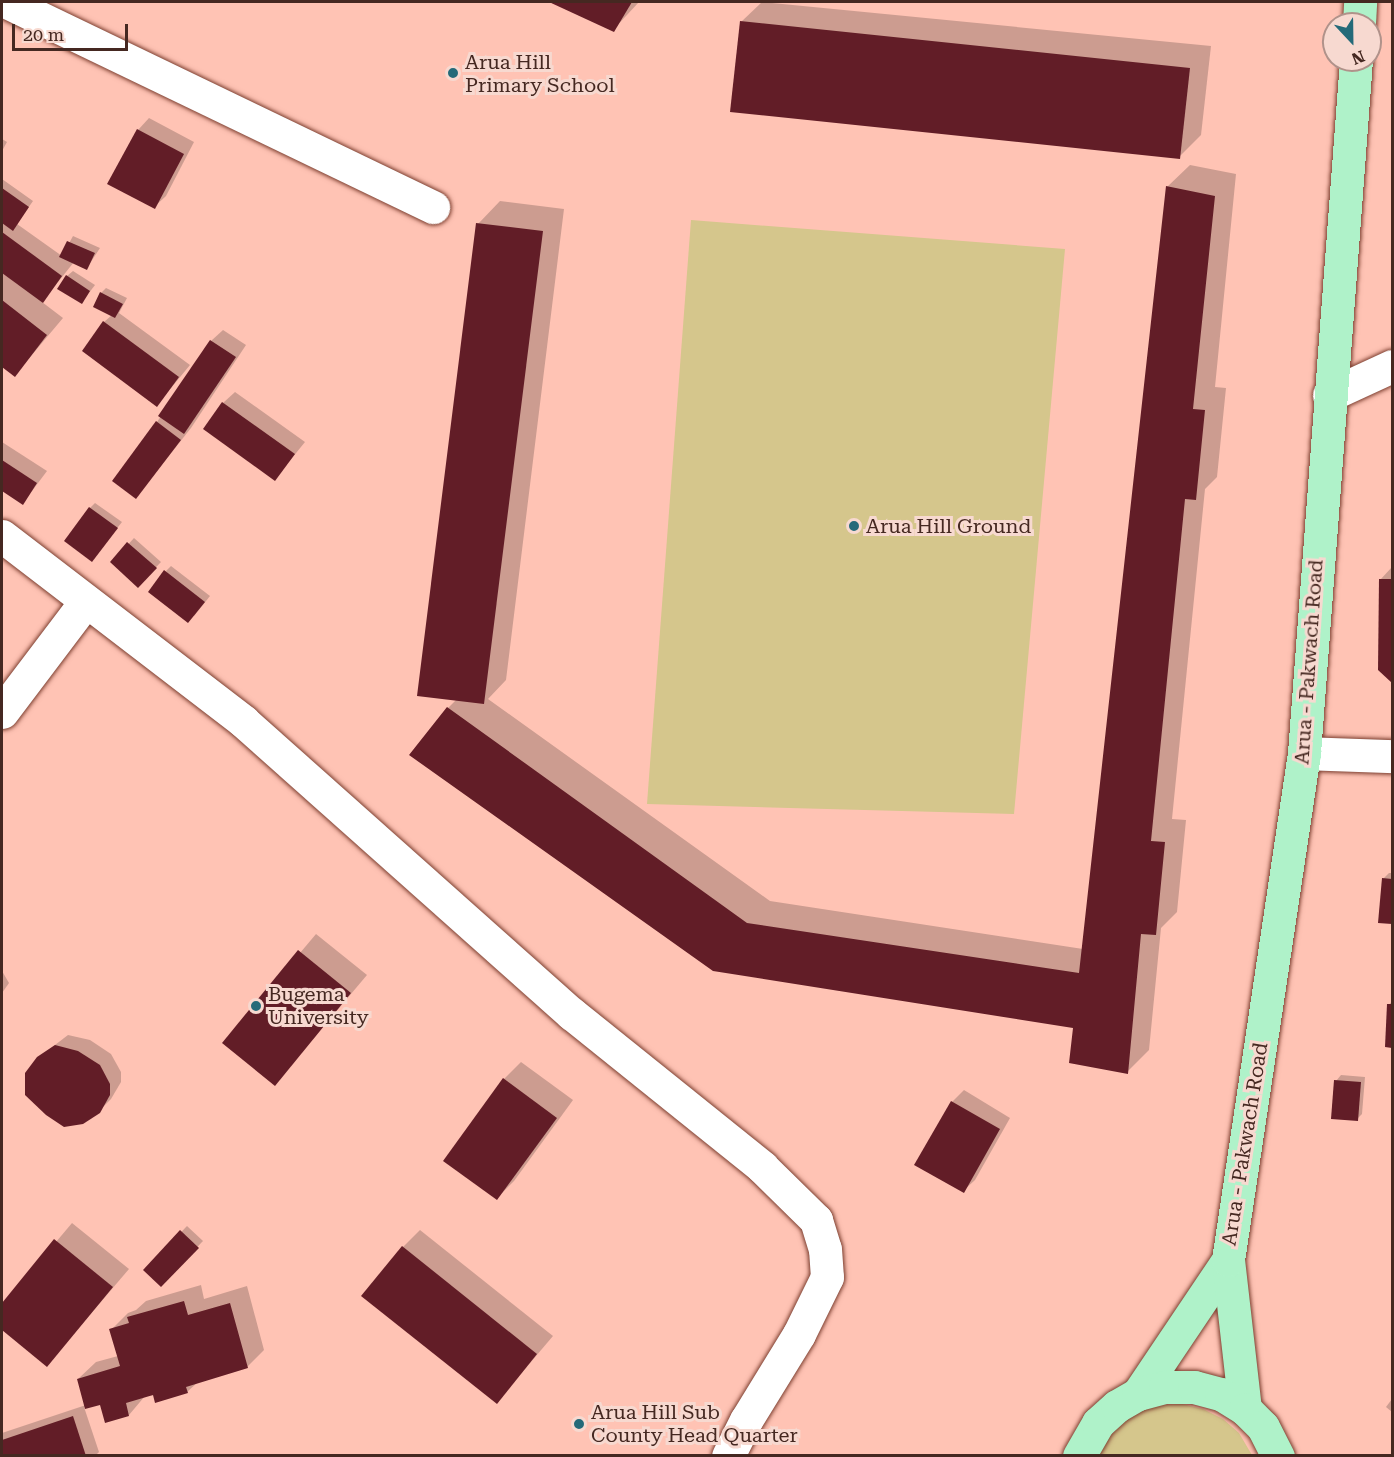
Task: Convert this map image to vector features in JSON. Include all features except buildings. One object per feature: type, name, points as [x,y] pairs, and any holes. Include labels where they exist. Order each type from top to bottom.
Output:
[{"type":"main road","name":"Arua - Pakwach Road","points":[[1245,1409],[1228,1260],[1304,753],[1329,395],[1355,72]]},
{"type":"main road","name":"Arua - Pakwach Road","points":[[1138,1394],[1228,1260]]},
{"type":"main road","points":[[1079,1455],[1098,1423],[1117,1406],[1138,1394],[1165,1387],[1194,1387],[1221,1394],[1245,1409],[1263,1427],[1278,1455]]},
{"type":"street","points":[[7,2],[433,207]]},
{"type":"street","points":[[1329,395],[1392,366]]},
{"type":"street","points":[[2,536],[244,722],[572,1014],[762,1167],[816,1220],[825,1249],[827,1277],[799,1334],[746,1420],[728,1455]]},
{"type":"street","points":[[2,712],[86,601]]},
{"type":"street","points":[[1304,753],[1392,756]]},
{"type":"shaded area","name":"Arua Hill Ground","points":[[691,220],[1065,249],[1014,814],[647,804]]},
{"type":"shaded area","points":[[1182,1404],[1203,1409],[1223,1419],[1239,1433],[1252,1455],[1098,1456],[1106,1441],[1120,1425],[1139,1412],[1160,1405]]},
{"type":"place","name":"Arua Hill Primary School","points":[[453,73]]},
{"type":"place","name":"Arua Hill Ground","points":[[854,526]]},
{"type":"place","name":"Bugema University","points":[[256,1006]]},
{"type":"place","name":"Arua Hill Sub County Head Quarter","points":[[579,1424]]}]
